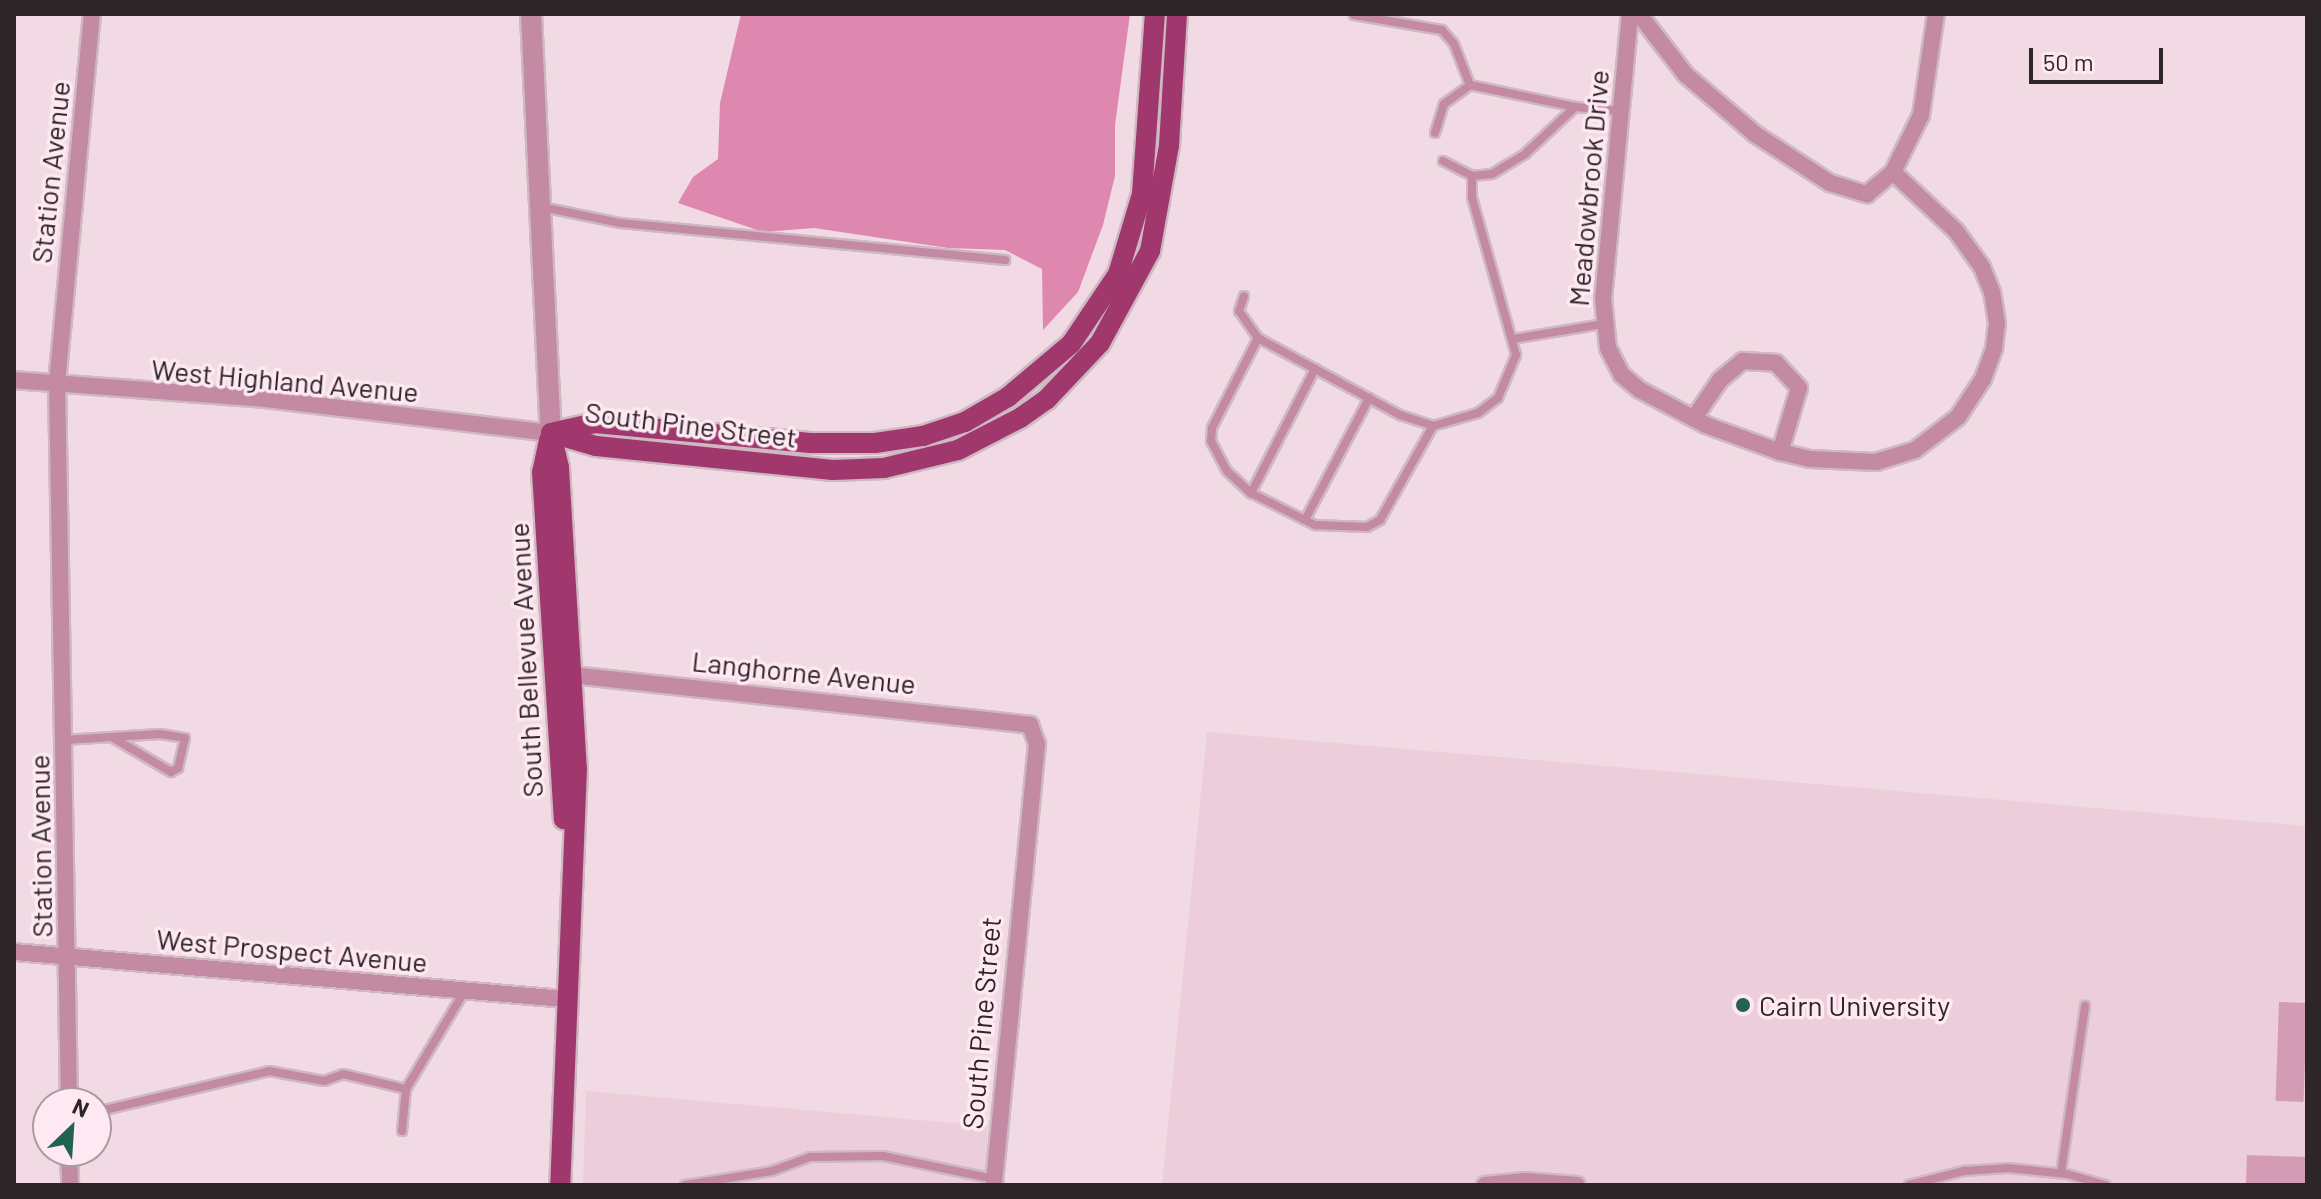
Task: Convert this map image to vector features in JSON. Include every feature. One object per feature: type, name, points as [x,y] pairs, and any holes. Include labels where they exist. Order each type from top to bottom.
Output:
[{"type":"main road","name":"South Pine Street","points":[[551,433],[595,423],[810,443],[875,443],[923,436],[965,422],[1008,397],[1071,344],[1118,274],[1142,194],[1155,14]]},
{"type":"main road","name":"South Pine Street","points":[[551,433],[596,446],[833,470],[884,468],[958,450],[1020,418],[1046,400],[1100,343],[1150,251],[1169,145],[1177,14]]},
{"type":"main road","name":"South Bellevue Avenue","points":[[551,433],[559,468],[577,768],[565,999],[560,1185]]},
{"type":"main road","name":"South Bellevue Avenue","points":[[551,433],[542,472],[570,884]]},
{"type":"street","name":"Station Avenue","points":[[69,1087],[57,383],[92,14]]},
{"type":"street","name":"South Bellevue Avenue","points":[[531,14],[551,433]]},
{"type":"street","name":"Meadowbrook Drive","points":[[1630,14],[1603,324],[1622,375],[1640,390],[1694,418],[1780,452],[1852,463],[1915,450],[1958,417],[1983,379],[1997,323],[1982,267],[1956,231],[1893,172]]},
{"type":"street","points":[[1639,14],[1686,75],[1803,167],[1867,194],[1893,172],[1921,115],[1936,14]]},
{"type":"street","points":[[1694,418],[1720,380],[1743,361],[1776,363],[1799,388],[1780,452]]},
{"type":"street","name":"West Highland Avenue","points":[[14,380],[167,396],[265,399],[551,433]]},
{"type":"street","name":"Langhorne Avenue","points":[[572,675],[1015,719],[1030,725]]},
{"type":"street","name":"South Pine Street","points":[[994,1182],[1037,744],[1030,725]]},
{"type":"street","name":"West Prospect Avenue","points":[[14,952],[565,999]]},
{"type":"street","points":[[1485,1185],[1525,1181],[1577,1185]]},
{"type":"lane","points":[[1354,15],[1442,30],[1454,44],[1470,85]]},
{"type":"lane","points":[[1435,133],[1444,104],[1470,85],[1575,107],[1621,111]]},
{"type":"lane","points":[[1443,161],[1472,176],[1492,174],[1525,154],[1575,107]]},
{"type":"lane","points":[[1244,296],[1239,311],[1258,338],[1369,398],[1433,426],[1466,419],[1498,398],[1516,355],[1472,197],[1472,176]]},
{"type":"lane","points":[[541,206],[620,223],[1005,260]]},
{"type":"lane","points":[[1513,339],[1603,324]]},
{"type":"lane","points":[[1258,338],[1212,428],[1211,441],[1227,471],[1251,493],[1315,525],[1367,527],[1380,520],[1433,426]]},
{"type":"lane","points":[[1251,493],[1315,369]]},
{"type":"lane","points":[[1305,520],[1369,398]]},
{"type":"lane","points":[[64,740],[160,734],[185,738],[178,768],[171,772],[115,739]]},
{"type":"lane","points":[[402,1131],[406,1089],[464,992]]},
{"type":"lane","points":[[2061,1173],[2085,1006]]},
{"type":"lane","points":[[112,1108],[269,1071],[324,1081],[343,1074],[406,1089]]},
{"type":"lane","points":[[685,1185],[825,1157],[883,1156],[994,1182]]},
{"type":"lane","points":[[1909,1185],[1964,1171],[2008,1168],[2061,1173],[2105,1185]]},
{"type":"shaded area","points":[[741,14],[1130,14],[1115,125],[1115,176],[1103,225],[1078,292],[1043,330],[1042,269],[1005,250],[948,248],[814,228],[763,232],[678,203],[693,177],[718,159],[720,103]]},
{"type":"shaded area","name":"Cairn University","points":[[1207,732],[2307,826],[2307,1185],[1162,1185]]},
{"type":"shaded area","points":[[2279,1002],[2307,1003],[2304,1102],[2276,1101]]},
{"type":"shaded area","points":[[586,1091],[988,1126],[985,1185],[583,1185]]},
{"type":"shaded area","points":[[2247,1155],[2307,1157],[2306,1185],[2246,1185]]},
{"type":"place","name":"Cairn University","points":[[1743,1005]]}]
